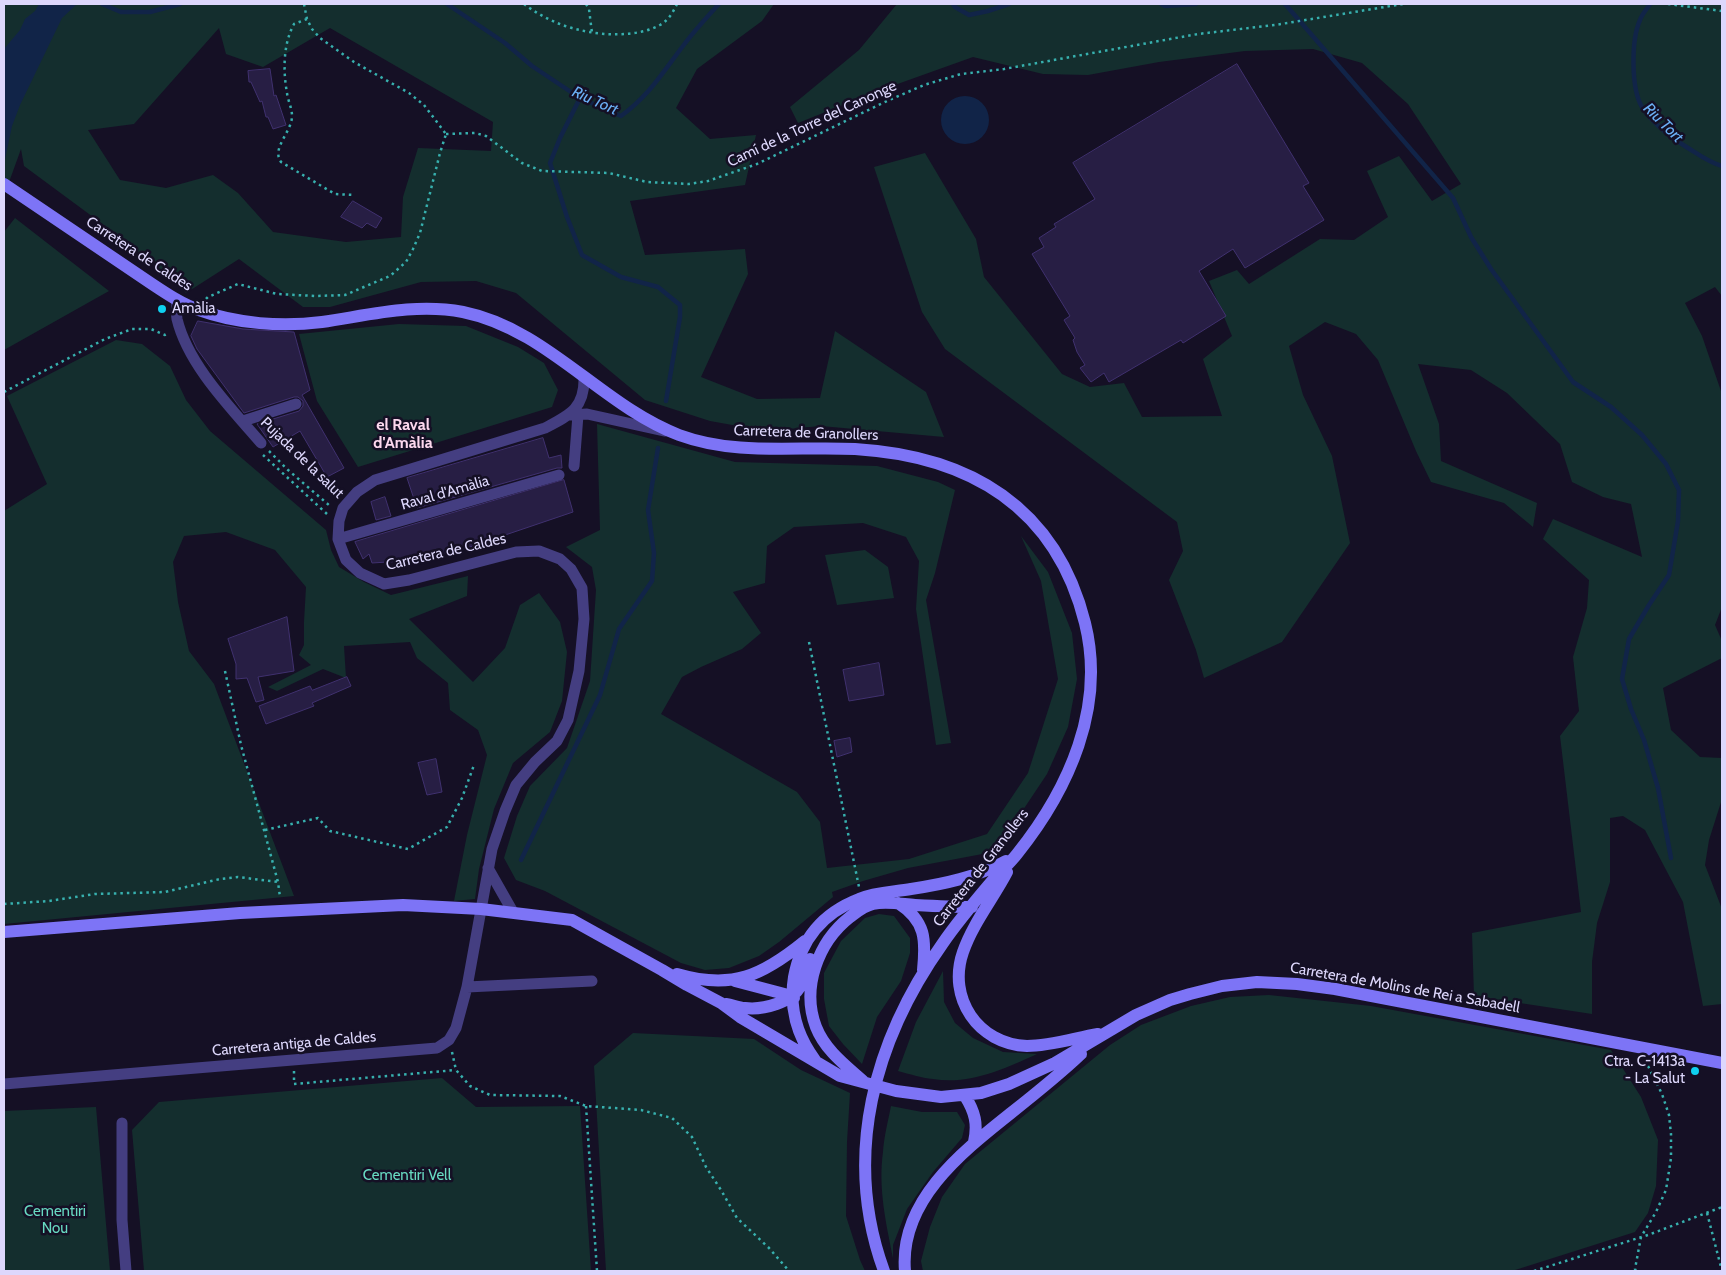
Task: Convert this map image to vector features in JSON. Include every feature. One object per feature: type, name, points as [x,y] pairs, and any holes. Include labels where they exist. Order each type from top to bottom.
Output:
[{"type":"main road","name":"Carretera de Caldes","points":[[4,184],[118,262],[177,300],[199,310],[243,321],[292,324],[377,312],[422,308],[467,313],[503,324],[515,330],[549,351],[584,377]]},
{"type":"main road","name":"Carretera de Granollers","points":[[584,377],[634,411],[674,433],[696,441],[736,448],[886,452],[933,462],[955,469],[983,482],[1021,509],[1038,527],[1062,562],[1079,599],[1088,635],[1091,692],[1087,717],[1078,749],[1052,804],[1015,857],[994,879],[945,940],[923,973],[888,1044],[871,1100],[866,1132],[865,1172],[868,1204],[875,1242],[884,1271]]},
{"type":"main road","points":[[662,970],[688,978],[719,982],[751,976],[771,965],[807,939],[822,922],[841,908],[861,898],[966,878],[1015,857]]},
{"type":"main road","points":[[1015,857],[974,927],[963,952],[959,968],[959,986],[962,1000],[970,1015],[980,1027],[992,1036],[1017,1045],[1037,1045],[1103,1035]]},
{"type":"main road","points":[[4,932],[240,913],[403,905],[513,912],[572,920],[686,985],[722,1002],[744,1008],[756,1008],[778,1003],[792,996],[801,986],[809,961],[818,947],[847,919],[865,907],[885,902],[938,906],[972,906]]},
{"type":"main road","points":[[898,903],[913,914],[924,933],[923,973]]},
{"type":"main road","points":[[827,1047],[812,1014],[811,986],[821,951],[832,934]]},
{"type":"main road","points":[[807,939],[795,971],[792,996],[796,1024],[801,1037],[817,1063]]},
{"type":"main road","points":[[732,981],[792,996],[802,1009],[814,1035],[865,1082]]},
{"type":"main road","name":"Carretera de Molins de Rei a Sabadell","points":[[722,1002],[740,1017],[840,1076],[896,1091],[941,1097],[965,1096],[997,1089],[1009,1084],[1055,1063],[1136,1015],[1170,1000],[1240,984],[1271,982],[1335,989],[1722,1063]]},
{"type":"main road","points":[[905,1271],[906,1246],[913,1224],[922,1203],[945,1171],[974,1142],[1061,1073],[1103,1035]]},
{"type":"main road","points":[[965,1096],[976,1118],[977,1129],[974,1142]]},
{"type":"street","name":"Pujada de la salut","points":[[177,300],[176,317],[191,352],[207,378],[261,443]]},
{"type":"street","points":[[574,466],[574,415],[584,388],[584,377]]},
{"type":"street","name":"Pujada de la salut","points":[[243,421],[296,404]]},
{"type":"street","points":[[338,539],[343,508],[357,492],[375,480],[545,428],[574,415],[587,414],[674,433]]},
{"type":"street","name":"Raval d'Amàlia","points":[[338,539],[560,475]]},
{"type":"street","name":"Carretera de Caldes","points":[[338,539],[346,560],[360,573],[384,584],[409,580],[516,552],[539,551],[560,559],[571,569],[582,588],[584,620],[580,662],[568,720],[557,741],[516,784],[492,849],[481,909]]},
{"type":"street","points":[[488,868],[513,912]]},
{"type":"street","points":[[449,1040],[456,1028],[467,987],[481,909]]},
{"type":"street","points":[[467,987],[592,980]]},
{"type":"street","name":"Carretera antiga de Caldes","points":[[4,1084],[437,1048],[449,1040]]},
{"type":"street","points":[[122,1123],[122,1220],[126,1271]]},
{"type":"path","points":[[199,310],[208,297],[238,284],[278,294],[345,295],[390,276],[406,262],[416,241],[446,134],[424,105],[409,93],[354,62],[325,42],[312,29],[304,4]]},
{"type":"path","points":[[524,4],[554,22],[592,33],[626,33],[647,30],[661,24],[672,14],[677,4]]},
{"type":"path","points":[[586,4],[592,33]]},
{"type":"path","name":"Camí de la Torre del Canonge","points":[[446,134],[475,133],[486,136],[532,169],[609,173],[647,182],[688,184],[708,181],[757,164],[887,101],[961,74],[1004,69],[1198,34],[1284,24],[1403,4]]},
{"type":"path","points":[[1668,4],[1722,11]]},
{"type":"path","points":[[307,18],[294,24],[287,40],[285,82],[292,114],[291,127],[276,153],[281,162],[335,194],[354,195]]},
{"type":"path","points":[[4,392],[105,339],[132,329],[151,329],[165,335],[172,331]]},
{"type":"path","name":"Pujada de la salut","points":[[261,443],[288,470],[341,516]]},
{"type":"path","points":[[809,642],[861,898]]},
{"type":"path","points":[[4,904],[49,901],[95,894],[165,892],[220,879],[238,877],[278,882],[241,745],[225,671]]},
{"type":"path","points":[[265,830],[318,818],[330,831],[408,849],[447,827],[462,798],[474,765]]},
{"type":"path","points":[[449,1040],[456,1070],[470,1086],[490,1095],[560,1096],[586,1106],[640,1110],[672,1118],[692,1137],[706,1167],[737,1218],[769,1248],[789,1271]]},
{"type":"path","points":[[1636,1046],[1651,1068],[1662,1094],[1669,1115],[1671,1134],[1669,1175],[1666,1190],[1656,1212],[1640,1237],[1634,1269],[1636,1271]]},
{"type":"path","points":[[294,1084],[456,1070]]},
{"type":"path","points":[[586,1106],[597,1271]]},
{"type":"path","points":[[1534,1271],[1640,1237],[1722,1207]]},
{"type":"path","points":[[1707,1214],[1722,1271]]},
{"type":"green space","points":[[4,4],[774,4],[762,21],[697,69],[676,108],[710,139],[756,135],[745,185],[630,201],[645,255],[745,249],[748,274],[701,377],[757,399],[820,398],[835,331],[926,392],[944,437],[821,426],[766,431],[710,421],[645,400],[516,293],[476,281],[421,282],[330,307],[303,307],[239,259],[186,293],[112,231],[24,166],[21,149],[4,196]],"holes":[[[219,28],[226,54],[263,67],[330,28],[493,122],[491,151],[418,148],[403,197],[401,237],[346,242],[273,232],[238,193],[213,175],[166,188],[120,180],[88,130],[134,124]]]},
{"type":"green space","points":[[897,4],[1722,4],[1722,296],[1715,287],[1685,303],[1702,336],[1722,394],[1722,607],[1715,625],[1722,641],[1722,658],[1663,688],[1671,730],[1700,757],[1722,758],[1722,799],[1709,840],[1705,865],[1722,909],[1722,1004],[1703,1006],[1683,902],[1645,830],[1623,816],[1610,818],[1610,882],[1597,923],[1592,962],[1592,1014],[1474,996],[1472,933],[1581,912],[1560,736],[1579,711],[1573,657],[1587,608],[1589,580],[1543,539],[1553,519],[1642,557],[1631,504],[1603,497],[1572,482],[1560,444],[1507,393],[1471,370],[1418,364],[1439,424],[1441,461],[1537,503],[1533,527],[1504,503],[1431,482],[1378,360],[1356,334],[1325,322],[1289,346],[1303,395],[1332,456],[1350,543],[1282,642],[1204,678],[1196,650],[1169,580],[1183,551],[1177,522],[945,349],[922,312],[874,167],[925,153],[976,239],[984,277],[1062,374],[1090,387],[1124,383],[1142,417],[1222,416],[1203,359],[1232,336],[1209,281],[1237,270],[1249,284],[1320,239],[1354,240],[1388,217],[1367,171],[1399,156],[1432,201],[1461,184],[1408,104],[1362,63],[1313,49],[1245,51],[1159,62],[1088,75],[1043,74],[973,57],[878,91],[798,123],[790,107],[859,50]]},
{"type":"green space","points":[[15,218],[109,291],[4,350],[4,232]]},
{"type":"green space","points":[[399,324],[466,326],[518,347],[544,363],[558,390],[552,407],[358,467],[317,401],[299,334]]},
{"type":"green space","points":[[116,340],[142,344],[170,366],[186,400],[210,431],[326,530],[331,550],[339,567],[391,595],[468,576],[467,596],[409,619],[473,682],[505,648],[520,605],[539,593],[560,622],[567,652],[562,701],[550,732],[513,763],[494,809],[479,869],[475,899],[454,901],[467,835],[487,755],[478,730],[450,710],[448,683],[417,658],[410,642],[344,646],[346,678],[323,669],[277,691],[268,687],[311,665],[299,655],[304,645],[306,587],[275,550],[226,532],[184,536],[173,562],[178,602],[189,651],[214,684],[294,896],[4,924],[4,511],[47,484],[7,396]]},
{"type":"green space","points":[[597,424],[735,462],[877,466],[938,482],[955,490],[935,573],[926,600],[951,743],[936,745],[916,609],[919,561],[906,537],[863,523],[794,527],[767,546],[765,583],[733,592],[761,633],[742,649],[682,677],[661,714],[797,792],[820,822],[827,868],[909,859],[987,834],[1028,773],[1058,679],[1041,581],[1021,536],[1048,572],[1072,633],[1077,679],[1068,727],[1047,774],[993,852],[908,868],[832,892],[833,897],[779,942],[759,956],[729,968],[705,970],[681,963],[545,891],[516,880],[504,858],[517,816],[530,786],[567,748],[590,681],[596,590],[592,567],[566,547],[600,530]]},
{"type":"green space","points":[[865,550],[888,567],[894,598],[837,605],[825,555]]},
{"type":"green space","points":[[879,914],[894,916],[910,938],[910,953],[901,981],[877,1017],[862,1064],[829,1026],[824,999],[824,973],[841,941],[865,918]]},
{"type":"green space","points":[[943,971],[944,1002],[955,1023],[973,1038],[1003,1052],[1037,1054],[999,1070],[960,1080],[920,1077],[898,1071],[916,1022]]},
{"type":"green space","points":[[1269,995],[1371,1006],[1611,1050],[1641,1097],[1658,1140],[1656,1186],[1648,1213],[1635,1232],[1512,1271],[923,1271],[921,1261],[930,1227],[942,1197],[965,1164],[1110,1045],[1141,1025],[1191,1006],[1230,997]]},
{"type":"green space","points":[[633,1033],[754,1039],[801,1070],[850,1093],[846,1216],[865,1271],[606,1271],[594,1066]]},
{"type":"green space","name":"Cementiri Vell","points":[[442,1078],[476,1107],[580,1106],[591,1271],[144,1271],[132,1130],[159,1102]]},
{"type":"green space","points":[[891,1106],[922,1112],[957,1112],[965,1125],[962,1138],[933,1172],[907,1209],[893,1245],[893,1258],[881,1179],[884,1141]]},
{"type":"green space","name":"Cementiri Nou","points":[[96,1107],[110,1271],[4,1271],[4,1111]]},
{"type":"water","points":[[39,4],[77,4],[62,18],[20,105],[12,126],[4,164],[4,49],[20,30],[25,19],[35,11]]},
{"type":"water","points":[[960,96],[970,96],[982,103],[989,115],[989,125],[982,137],[970,144],[960,144],[952,140],[945,133],[941,125],[941,115],[945,107],[952,100]]},
{"type":"building","points":[[1237,64],[1309,183],[1303,186],[1324,220],[1245,268],[1233,249],[1199,271],[1226,316],[1183,343],[1181,340],[1109,382],[1104,373],[1091,382],[1080,368],[1085,365],[1077,352],[1073,340],[1075,338],[1064,320],[1070,316],[1032,254],[1044,247],[1039,238],[1056,227],[1054,224],[1095,199],[1073,163]]},
{"type":"building","points":[[270,69],[274,96],[276,95],[286,125],[273,129],[268,117],[266,117],[262,101],[260,102],[251,82],[249,82],[248,71]]},
{"type":"building","points":[[353,201],[382,218],[376,228],[367,223],[362,228],[341,217]]},
{"type":"building","points":[[198,321],[243,329],[294,332],[310,390],[302,395],[344,468],[327,477],[300,431],[273,447],[257,424],[299,411],[303,406],[303,401],[298,397],[294,397],[244,413],[197,349],[191,336]]},
{"type":"building","points":[[543,438],[549,458],[561,455],[562,468],[417,508],[407,478]]},
{"type":"building","points":[[564,480],[573,512],[461,550],[403,561],[372,563],[369,554],[363,559],[355,542]]},
{"type":"building","points":[[385,497],[391,516],[376,520],[371,502]]},
{"type":"building","points":[[287,617],[294,671],[258,677],[264,700],[256,702],[247,678],[236,679],[236,664],[228,639]]},
{"type":"building","points":[[879,663],[884,695],[849,701],[843,670]]},
{"type":"building","points":[[347,677],[351,686],[312,703],[314,706],[266,724],[259,706],[310,686],[312,690]]},
{"type":"building","points":[[850,738],[852,752],[837,757],[834,741]]},
{"type":"building","points":[[436,759],[442,792],[427,795],[418,763]]},
{"type":"waterway","name":"Riu Tort","points":[[102,4],[121,12],[150,12],[180,4]]},
{"type":"waterway","name":"Riu Tort","points":[[447,4],[505,43],[532,66],[580,98],[621,116],[648,92],[692,35],[719,4]]},
{"type":"waterway","name":"Riu Tort","points":[[953,4],[969,15],[1009,4]]},
{"type":"waterway","name":"Riu Tort","points":[[1161,4],[1165,6],[1196,4]]},
{"type":"waterway","points":[[1285,4],[1453,198],[1471,237],[1491,269],[1573,382],[1611,407],[1642,435],[1666,464],[1679,490],[1678,521],[1669,575],[1629,639],[1622,679],[1631,709],[1644,740],[1658,788],[1671,858]]},
{"type":"waterway","name":"Riu Tort","points":[[1650,4],[1641,18],[1635,40],[1634,77],[1638,99],[1646,113],[1669,135],[1713,163],[1722,166]]},
{"type":"waterway","points":[[580,98],[550,163],[567,217],[582,255],[621,277],[658,287],[680,305],[680,317],[666,401]]},
{"type":"waterway","points":[[521,860],[600,695],[619,629],[652,581],[654,553],[648,510],[658,448]]},
{"type":"place","name":"Amàlia","points":[[162,309]]},
{"type":"place","name":"Ctra. C-1413a - La Salut","points":[[1695,1071]]},
{"type":"district","name":"el Raval d'Amàlia","points":[[403,434]]}]
